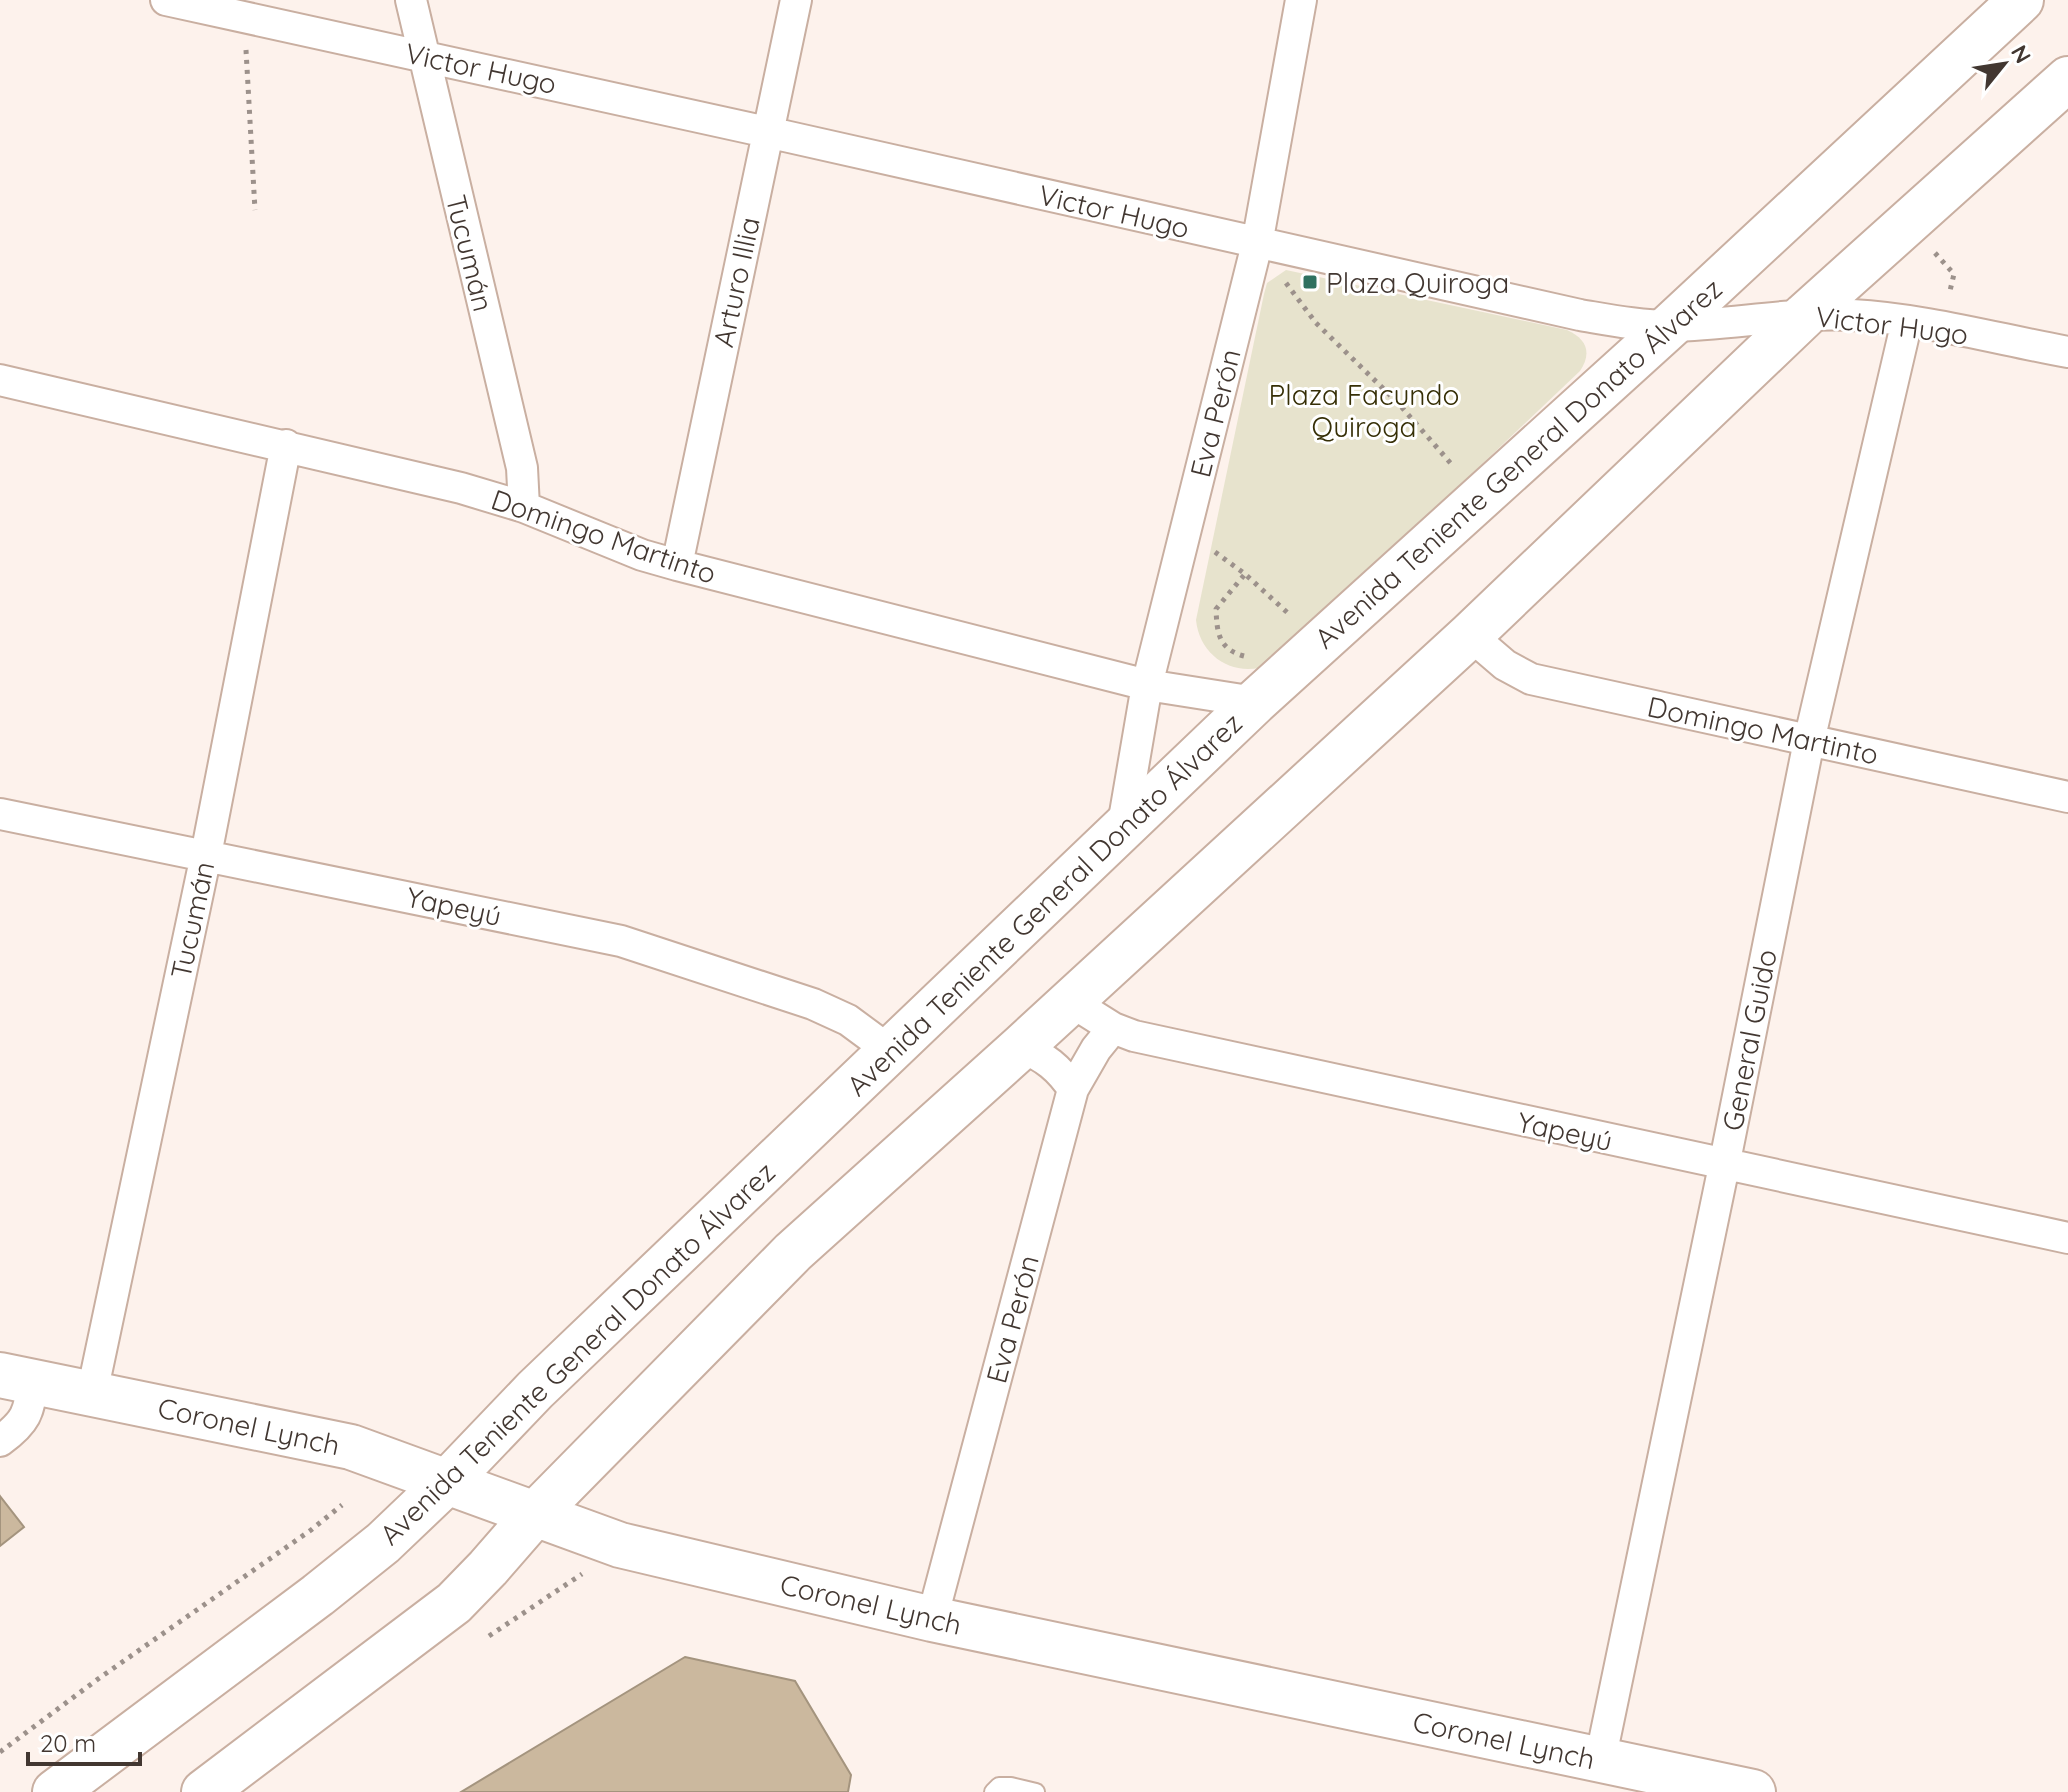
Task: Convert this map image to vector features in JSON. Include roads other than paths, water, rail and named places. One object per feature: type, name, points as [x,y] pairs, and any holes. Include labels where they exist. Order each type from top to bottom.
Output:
[{"type":"main road","name":"Avenida Teniente General Donato Álvarez","points":[[55,1792],[383,1543],[447,1482],[535,1390],[1123,825],[1670,326],[2021,0]]},
{"type":"main road","points":[[204,1792],[454,1603],[535,1514],[793,1252],[1470,635],[1805,315],[2068,79]]},
{"type":"main road","name":"Coronel Lynch","points":[[17,1378],[351,1447],[620,1545],[932,1619],[1753,1792]]},
{"type":"street","name":"Victor Hugo","points":[[166,0],[1580,315],[1670,326],[1805,315],[1854,315],[1907,321],[2068,352]]},
{"type":"street","name":"Tucumán","points":[[411,0],[522,468],[524,507]]},
{"type":"street","name":"Arturo Illia","points":[[677,565],[796,0]]},
{"type":"street","name":"Eva Perón","points":[[1123,825],[1147,685],[1257,244],[1301,0]]},
{"type":"street","name":"General Guido","points":[[1600,1761],[1809,741],[1907,321]]},
{"type":"street","name":"Domingo Martinto","points":[[0,380],[461,488],[524,507],[642,555],[677,565],[1147,685],[1255,702]]},
{"type":"street","name":"Tucumán","points":[[92,1393],[206,855],[286,445]]},
{"type":"street","name":"Domingo Martinto","points":[[1470,635],[1505,665],[1531,679],[2068,797]]},
{"type":"street","name":"Yapeyú","points":[[0,814],[621,941],[813,1004],[848,1020],[890,1051]]},
{"type":"street","name":"Yapeyú","points":[[1070,1001],[1113,1028],[1134,1036],[2068,1238]]},
{"type":"street","name":"Eva Perón","points":[[932,1619],[1073,1089],[1096,1049],[1113,1028]]},
{"type":"street","points":[[1021,1047],[1042,1056],[1060,1070],[1073,1089]]},
{"type":"street","points":[[0,1441],[24,1420],[29,1411],[17,1378]]},
{"type":"lane","points":[[993,1792],[999,1786],[1011,1786],[1036,1792]]},
{"type":"place","name":"Plaza Quiroga","points":[[1310,282]]},
{"type":"park label","name":"Plaza Facundo Quiroga","points":[[1364,410]]}]
